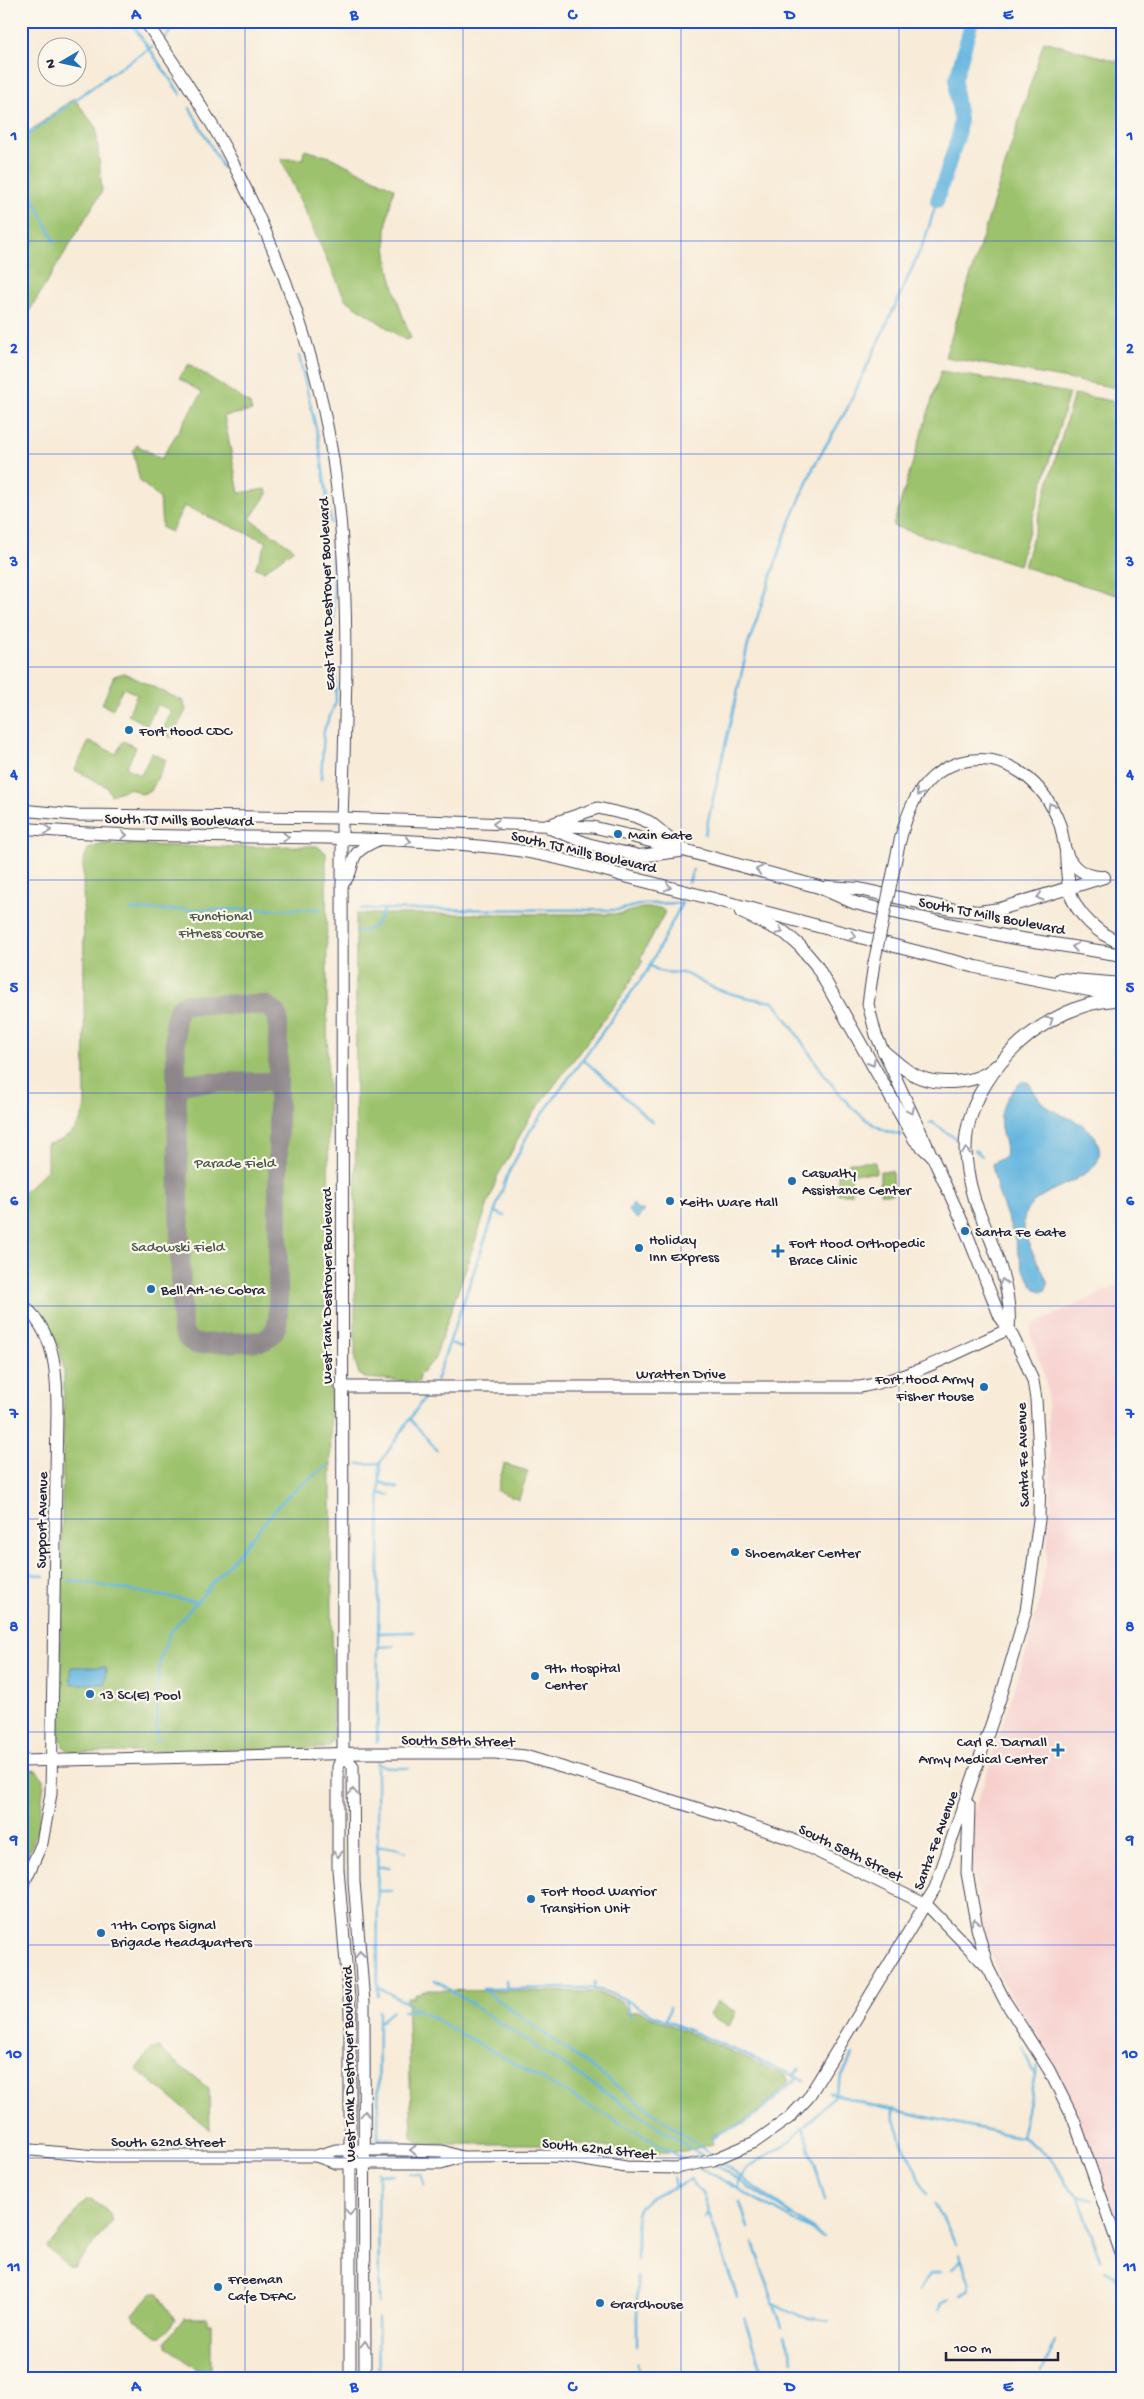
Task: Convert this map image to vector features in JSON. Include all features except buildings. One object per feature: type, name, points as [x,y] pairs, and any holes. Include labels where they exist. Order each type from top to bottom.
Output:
[{"type":"main road","points":[[649,822],[685,850],[639,856],[632,835],[649,822]]},
{"type":"main road","name":"South TJ Mills Boulevard","points":[[632,835],[819,886],[855,903],[1009,937],[1123,955]]},
{"type":"main road","points":[[1066,852],[1070,888],[1080,912],[1114,941],[1123,943]]},
{"type":"main road","name":"South TJ Mills Boulevard","points":[[621,875],[1010,975],[1123,998]]},
{"type":"main road","points":[[819,886],[859,889],[950,909],[978,912],[1000,909],[1104,877]]},
{"type":"main road","points":[[721,902],[785,933],[800,946],[816,965],[915,1140],[933,1157]]},
{"type":"main road","name":"South TJ Mills Boulevard","points":[[1010,975],[1123,984]]},
{"type":"main road","points":[[883,1051],[908,1072],[926,1079],[947,1082],[982,1076],[992,1070],[1030,1034],[1056,1016],[1082,1005],[1123,998]]},
{"type":"main road","points":[[974,1199],[965,1160],[967,1131],[974,1108],[1006,1057]]},
{"type":"street","name":"East Tank Destroyer Boulevard","points":[[145,21],[179,70],[234,164],[280,266],[315,376],[337,488],[342,537],[346,663],[342,818]]},
{"type":"street","name":"Santa Fe Avenue","points":[[704,2163],[755,2142],[789,2118],[808,2098],[927,1905],[942,1872],[971,1786],[1026,1611],[1039,1520],[1040,1477],[1035,1389],[1027,1366],[1010,1329],[1000,1316],[933,1157],[883,1051],[872,1022],[868,1004],[874,963],[903,828],[916,796],[927,782],[939,772],[968,760],[986,759],[1002,762],[1021,772],[1039,788],[1053,807],[1061,828],[1066,852]]},
{"type":"street","points":[[545,826],[598,808],[632,835]]},
{"type":"street","name":"South TJ Mills Boulevard","points":[[21,810],[75,816],[342,818],[593,827],[632,835]]},
{"type":"street","name":"West Tank Destroyer Boulevard","points":[[342,818],[341,1387],[343,1754],[338,1767],[338,1869],[350,2010],[350,2378]]},
{"type":"street","points":[[545,826],[589,844],[632,835]]},
{"type":"street","name":"South TJ Mills Boulevard","points":[[21,828],[75,833],[168,837],[342,837],[381,839],[516,850],[621,875]]},
{"type":"street","points":[[342,885],[350,876],[356,852],[381,839]]},
{"type":"street","points":[[1066,852],[1078,869],[1090,876],[1104,877]]},
{"type":"street","points":[[974,1199],[997,1258],[1011,1310],[1010,1329]]},
{"type":"street","name":"Support Avenue","points":[[21,1303],[43,1328],[51,1344],[57,1376],[51,1794],[42,1843],[21,1890]]},
{"type":"street","name":"Wratten Drive","points":[[341,1387],[860,1387],[918,1371],[1010,1329]]},
{"type":"street","name":"South 58th Street","points":[[21,1761],[343,1754],[495,1753],[525,1756],[769,1830],[818,1852],[927,1905],[988,1968]]},
{"type":"street","name":"West Tank Destroyer Boulevard","points":[[343,1754],[353,1766],[354,1880],[364,2002],[366,2378]]},
{"type":"street","points":[[971,1786],[966,1832],[967,1873],[972,1910],[988,1968],[1005,2001],[1049,2070],[1074,2120],[1123,2259]]},
{"type":"street","name":"South 62nd Street","points":[[21,2150],[96,2156],[316,2156],[336,2150],[442,2151],[461,2157]]},
{"type":"street","name":"South 62nd Street","points":[[316,2156],[336,2163],[441,2162],[461,2157],[560,2156],[626,2168],[654,2170],[704,2163]]},
{"type":"shaded area","name":"Carl R. Darnall Army Medical Center","points":[[1123,1283],[1123,2246],[1079,2122],[1060,2079],[999,1976],[982,1927],[971,1866],[973,1815],[1028,1647],[1047,1557],[1051,1492],[1047,1388],[1043,1370],[1030,1335],[1031,1329],[1034,1324]]},
{"type":"green space","points":[[1044,41],[1123,63],[1123,389],[945,357]]},
{"type":"green space","points":[[74,98],[96,128],[102,191],[21,325],[21,138]]},
{"type":"green space","points":[[304,150],[330,157],[394,188],[386,230],[387,257],[397,299],[411,338],[405,340],[345,299],[281,159],[303,159]]},
{"type":"green space","points":[[189,364],[249,403],[252,411],[224,416],[239,493],[266,489],[267,494],[250,519],[294,549],[264,571],[255,568],[267,542],[184,506],[171,532],[162,528],[160,499],[140,481],[133,451],[137,445],[161,459],[202,393],[179,378]]},
{"type":"green space","points":[[941,371],[1069,393],[1019,565],[893,526]]},
{"type":"green space","points":[[1074,394],[1123,403],[1123,597],[1024,567]]},
{"type":"green space","points":[[124,673],[183,701],[186,710],[172,738],[161,733],[172,711],[157,704],[147,725],[128,715],[137,694],[123,688],[112,710],[102,704],[114,676]]},
{"type":"green space","points":[[89,741],[116,754],[123,741],[136,747],[126,768],[141,775],[152,753],[166,760],[151,791],[141,794],[130,788],[111,795],[107,787],[75,770]]},
{"type":"green space","name":"Sadowski Field","points":[[102,844],[215,847],[317,846],[326,853],[333,1738],[331,1745],[325,1748],[73,1753],[64,1747],[59,1736],[64,1373],[60,1351],[51,1330],[38,1312],[21,1296],[21,1195],[47,1170],[47,1144],[62,1139],[74,1131],[81,1119],[85,1104],[83,862],[88,849]]},
{"type":"green space","points":[[642,908],[660,908],[665,912],[640,959],[643,961],[623,994],[529,1119],[498,1175],[434,1360],[419,1375],[419,1382],[365,1378],[359,1374],[355,1361],[356,914],[620,914]]},
{"type":"green space","points":[[849,1162],[875,1162],[876,1173],[851,1173],[852,1194],[838,1194],[838,1174],[849,1174]]},
{"type":"green space","points":[[880,1171],[892,1171],[893,1194],[880,1194]]},
{"type":"green space","points":[[504,1464],[528,1471],[519,1499],[497,1491]]},
{"type":"green space","points":[[21,1768],[37,1771],[44,1779],[44,1784],[37,1833],[21,1872]]},
{"type":"green space","points":[[424,1990],[597,1992],[621,2001],[627,2013],[638,2011],[785,2075],[789,2081],[755,2114],[734,2127],[712,2135],[713,2144],[685,2151],[651,2153],[578,2144],[420,2144],[412,2137],[407,1998],[414,1998],[415,1995]]},
{"type":"green space","points":[[717,2001],[736,2012],[729,2026],[709,2015]]},
{"type":"green space","points":[[158,2048],[209,2089],[210,2130],[136,2069],[151,2049]]},
{"type":"green space","points":[[91,2199],[111,2214],[112,2221],[75,2267],[69,2267],[47,2248],[86,2200]]},
{"type":"green space","points":[[153,2292],[158,2293],[175,2320],[162,2337],[157,2337],[134,2319],[133,2314]]},
{"type":"green space","points":[[184,2318],[207,2318],[207,2324],[211,2324],[211,2373],[207,2378],[167,2346],[166,2341]]},
{"type":"water","points":[[1021,1082],[1028,1082],[1043,1103],[1049,1108],[1086,1127],[1096,1139],[1099,1155],[1093,1167],[1081,1176],[1036,1201],[1026,1212],[1024,1228],[1026,1235],[1048,1283],[1046,1290],[1043,1291],[1035,1289],[1023,1269],[1014,1236],[997,1189],[992,1164],[1005,1156],[1001,1125],[1002,1111],[1007,1099]]},
{"type":"water","points":[[633,1204],[640,1212],[642,1209],[644,1211],[637,1219],[627,1210]]},
{"type":"water","points":[[71,1667],[106,1667],[105,1684],[71,1684]]},
{"type":"waterway","points":[[130,21],[181,95]]},
{"type":"waterway","points":[[165,38],[179,21]]},
{"type":"waterway","points":[[937,201],[958,137],[960,120],[956,78],[972,21]]},
{"type":"waterway","points":[[21,140],[109,75],[152,47]]},
{"type":"waterway","points":[[190,108],[223,168]]},
{"type":"waterway","points":[[21,172],[55,243]]},
{"type":"waterway","points":[[705,834],[748,645],[786,532],[814,466],[847,409],[896,304],[925,239],[937,201]]},
{"type":"waterway","points":[[299,356],[318,437],[331,523]]},
{"type":"waterway","points":[[332,536],[335,647]]},
{"type":"waterway","points":[[321,779],[324,730],[336,702],[335,666]]},
{"type":"waterway","points":[[689,882],[693,870]]},
{"type":"waterway","points":[[361,909],[619,910],[643,904],[682,903],[647,971],[530,1131],[507,1176],[436,1381]]},
{"type":"waterway","points":[[131,910],[322,909]]},
{"type":"waterway","points":[[356,932],[371,929],[377,923],[384,909]]},
{"type":"waterway","points":[[650,965],[662,972],[691,976],[707,985],[732,994],[774,1002],[829,1081],[846,1101],[863,1117],[882,1129],[902,1135]]},
{"type":"waterway","points":[[583,1059],[652,1122]]},
{"type":"waterway","points":[[930,1123],[932,1122],[956,1139]]},
{"type":"waterway","points":[[975,1150],[982,1156]]},
{"type":"waterway","points":[[495,1212],[505,1216]]},
{"type":"waterway","points":[[450,1343],[461,1347]]},
{"type":"waterway","points":[[377,1742],[380,1463],[424,1398]]},
{"type":"waterway","points":[[410,1419],[437,1450]]},
{"type":"waterway","points":[[359,1464],[380,1463]]},
{"type":"waterway","points":[[157,1741],[159,1673],[164,1647],[169,1634],[286,1497],[328,1465]]},
{"type":"waterway","points":[[380,1482],[398,1488]]},
{"type":"waterway","points":[[380,1493],[390,1496]]},
{"type":"waterway","points":[[21,1572],[44,1576]]},
{"type":"waterway","points":[[69,1580],[197,1602]]},
{"type":"waterway","points":[[378,1633],[413,1632]]},
{"type":"waterway","points":[[378,1647],[394,1646]]},
{"type":"waterway","points":[[377,1762],[378,1995]]},
{"type":"waterway","points":[[377,1764],[392,1768],[409,1768]]},
{"type":"waterway","points":[[378,1847],[395,1847],[405,1852]]},
{"type":"waterway","points":[[378,1867],[390,1867]]},
{"type":"waterway","points":[[378,1891],[392,1891]]},
{"type":"waterway","points":[[435,1980],[705,2158]]},
{"type":"waterway","points":[[506,1981],[507,1989]]},
{"type":"waterway","points":[[594,1989],[595,1982]]},
{"type":"waterway","points":[[378,1987],[688,2161]]},
{"type":"waterway","points":[[712,2155],[483,1989],[589,1988],[604,1991],[622,1998],[651,2014],[804,2080]]},
{"type":"waterway","points":[[625,2001],[630,2016]]},
{"type":"waterway","points":[[666,2021],[670,2007]]},
{"type":"waterway","points":[[378,2141],[379,2011]]},
{"type":"waterway","points":[[379,2023],[393,2011]]},
{"type":"waterway","points":[[403,2011],[415,2011]]},
{"type":"waterway","points":[[1022,2046],[1034,2074]]},
{"type":"waterway","points":[[834,2094],[852,2055]]},
{"type":"waterway","points":[[1021,2137],[1037,2066]]},
{"type":"waterway","points":[[793,2075],[800,2068]]},
{"type":"waterway","points":[[711,2140],[718,2134],[753,2117],[773,2101],[797,2077]]},
{"type":"waterway","points":[[829,2092],[866,2104],[1024,2138],[1053,2160],[1066,2184],[1079,2196],[1093,2200]]},
{"type":"waterway","points":[[738,2189],[738,2182],[747,2168],[790,2141],[835,2095]]},
{"type":"waterway","points":[[892,2110],[902,2142],[927,2194]]},
{"type":"waterway","points":[[804,2129],[825,2200]]},
{"type":"waterway","points":[[378,2138],[395,2139]]},
{"type":"waterway","points":[[699,2167],[823,2237],[720,2162]]},
{"type":"waterway","points":[[714,2164],[793,2216]]},
{"type":"waterway","points":[[378,2172],[379,2303]]},
{"type":"waterway","points":[[378,2175],[394,2174]]},
{"type":"waterway","points":[[409,2174],[421,2174],[424,2185]]},
{"type":"waterway","points":[[673,2177],[675,2187]]},
{"type":"waterway","points":[[637,2260],[637,2214],[641,2206],[661,2192],[692,2179]]},
{"type":"waterway","points":[[691,2180],[703,2195],[737,2297]]},
{"type":"waterway","points":[[1079,2196],[1100,2259]]},
{"type":"waterway","points":[[740,2202],[748,2228]]},
{"type":"waterway","points":[[935,2204],[956,2244]]},
{"type":"waterway","points":[[1117,2209],[1123,2213]]},
{"type":"waterway","points":[[705,2218],[708,2211]]},
{"type":"waterway","points":[[753,2243],[782,2327]]},
{"type":"waterway","points":[[960,2255],[970,2284],[969,2289],[961,2295]]},
{"type":"waterway","points":[[952,2268],[962,2260]]},
{"type":"waterway","points":[[920,2290],[930,2274],[940,2271]]},
{"type":"waterway","points":[[1105,2271],[1116,2277],[1123,2292]]},
{"type":"waterway","points":[[637,2277],[637,2346]]},
{"type":"waterway","points":[[940,2309],[942,2303],[949,2299]]},
{"type":"waterway","points":[[774,2303],[798,2316],[829,2321]]},
{"type":"waterway","points":[[744,2318],[764,2378]]},
{"type":"waterway","points":[[378,2319],[379,2378]]},
{"type":"waterway","points":[[785,2336],[793,2361]]},
{"type":"waterway","points":[[1041,2371],[1055,2341]]},
{"type":"waterway","points":[[637,2363],[640,2378]]},
{"type":"taxiway","points":[[185,1004],[266,1005],[276,1013],[278,1019],[278,1319],[274,1332],[263,1341],[195,1344],[188,1339],[182,1330],[175,1020],[179,1008],[185,1004]]},
{"type":"taxiway","points":[[176,1083],[278,1082]]},
{"type":"place","name":"Fort Hood CDC","points":[[129,730]]},
{"type":"place","name":"Main Gate","points":[[618,834]]},
{"type":"place","name":"Casualty Assistance Center","points":[[792,1181]]},
{"type":"place","name":"Keith Ware Hall","points":[[670,1201]]},
{"type":"place","name":"Santa Fe Gate","points":[[965,1231]]},
{"type":"place","name":"Holiday Inn Express","points":[[639,1248]]},
{"type":"place","name":"Fort Hood Orthopedic Brace Clinic","points":[[778,1251]]},
{"type":"place","name":"Bell AH-1G Cobra","points":[[151,1289]]},
{"type":"place","name":"Fort Hood Army Fisher House","points":[[984,1387]]},
{"type":"place","name":"Shoemaker Center","points":[[735,1552]]},
{"type":"place","name":"9th Hospital Center","points":[[535,1676]]},
{"type":"place","name":"13 SC(E) Pool","points":[[90,1694]]},
{"type":"place","name":"Carl R. Darnall Army Medical Center","points":[[1058,1750]]},
{"type":"place","name":"Fort Hood Warrior Transition Unit","points":[[531,1899]]},
{"type":"place","name":"11th Corps Signal Brigade Headquarters","points":[[101,1933]]},
{"type":"place","name":"Freeman Cafe DFAC","points":[[218,2287]]},
{"type":"place","name":"Grardhouse","points":[[600,2303]]},
{"type":"park label","name":"Functional Fitness course","points":[[221,924]]},
{"type":"park label","name":"Parade Field","points":[[235,1162]]}]
